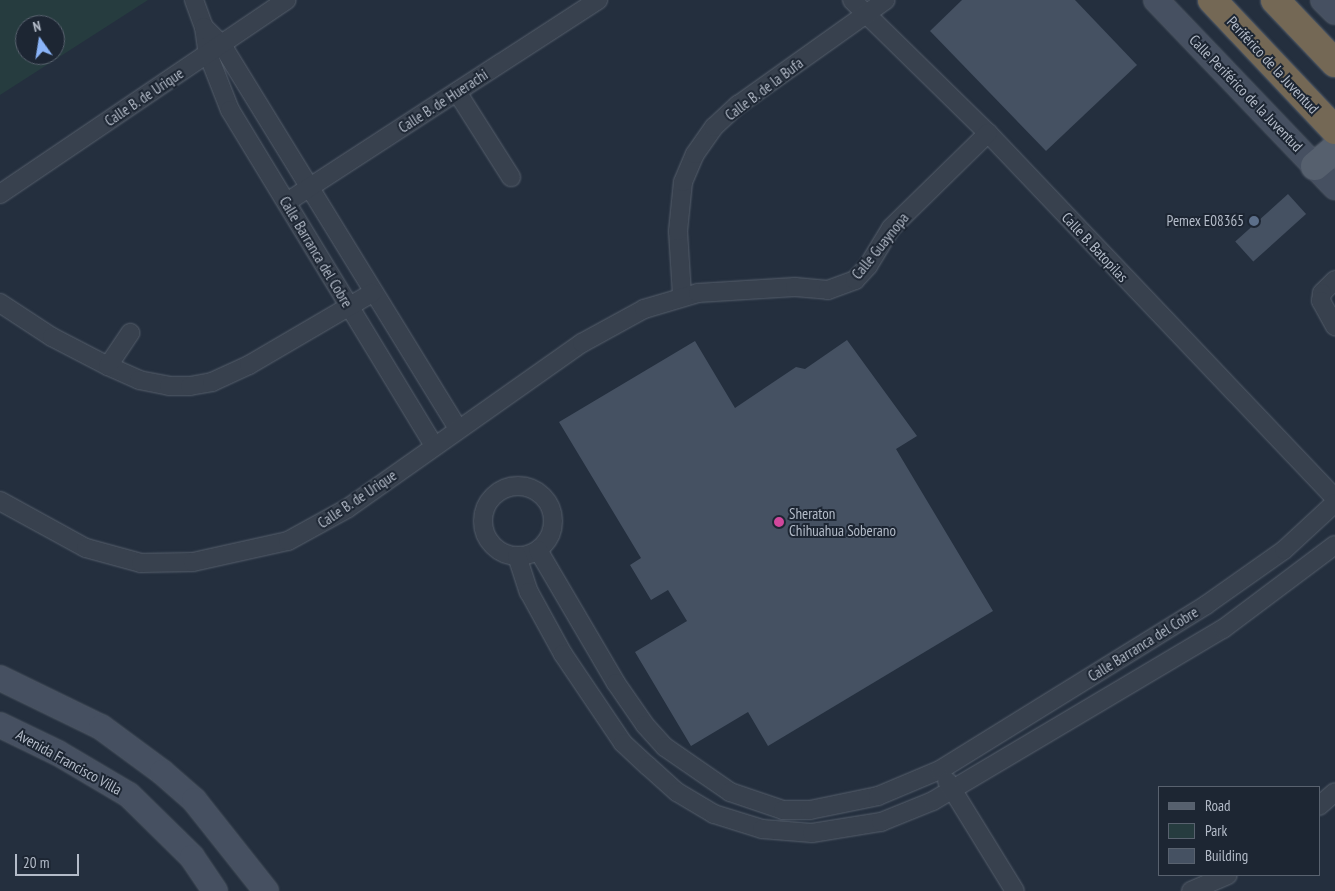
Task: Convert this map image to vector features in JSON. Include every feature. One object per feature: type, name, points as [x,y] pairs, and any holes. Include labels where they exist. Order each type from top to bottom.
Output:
[{"type":"highway","name":"Periférico de la Juventud","points":[[1212,0],[1329,149]]},
{"type":"highway","points":[[1276,0],[1335,63]]},
{"type":"main road","name":"Calle Periférico de la Juventud","points":[[1156,0],[1329,149],[1335,187]]},
{"type":"main road","points":[[1323,0],[1335,12]]},
{"type":"main road","points":[[0,678],[101,727],[162,772],[200,806],[266,891]]},
{"type":"main road","name":"Avenida Francisco Villa","points":[[0,725],[58,753],[129,795],[192,857],[215,891]]},
{"type":"street","points":[[194,0],[215,49]]},
{"type":"street","name":"Calle B. de Urique","points":[[0,194],[287,0]]},
{"type":"street","name":"Calle B. de Huerachi","points":[[287,202],[598,0]]},
{"type":"street","name":"Calle B. Batopilas","points":[[852,0],[988,133],[1335,498]]},
{"type":"street","name":"Calle B. de la Bufa","points":[[682,295],[678,231],[683,182],[695,154],[714,127],[738,105],[886,0]]},
{"type":"street","name":"Calle Barranca del Cobre","points":[[215,49],[309,188],[372,293],[458,429]]},
{"type":"street","name":"Calle Barranca del Cobre","points":[[215,49],[230,110],[434,446]]},
{"type":"street","points":[[457,92],[512,177]]},
{"type":"street","name":"Calle Guaynopa","points":[[682,295],[795,287],[828,290],[855,280],[868,266],[891,228],[988,133]]},
{"type":"street","points":[[1335,280],[1322,292],[1321,301],[1335,326]]},
{"type":"street","points":[[0,303],[52,337],[108,366],[139,380],[169,386],[212,382],[350,307],[372,293]]},
{"type":"street","name":"Calle B. de Urique","points":[[0,502],[86,548],[118,559],[141,563],[193,562],[288,541],[305,534],[348,508],[582,343],[644,309],[682,295]]},
{"type":"street","points":[[108,366],[130,333]]},
{"type":"street","points":[[508,487],[527,487],[548,504],[552,527],[545,543],[538,550],[517,556],[498,550],[486,535],[483,526],[483,516],[491,498],[508,487]]},
{"type":"street","name":"Calle Barranca del Cobre","points":[[538,550],[616,683],[645,725],[665,747],[730,792],[783,810],[810,810],[878,796],[940,770],[1206,605],[1284,550],[1335,503]]},
{"type":"street","name":"Calle Barranca del Cobre","points":[[517,556],[529,592],[563,654],[623,743],[677,792],[714,814],[762,829],[812,833],[881,822],[953,790],[1223,629],[1335,545]]},
{"type":"street","points":[[1206,605],[1223,629]]},
{"type":"street","points":[[940,770],[1015,891]]},
{"type":"street","points":[[1320,805],[1335,792]]},
{"type":"street","points":[[810,810],[812,833]]},
{"type":"street","points":[[1191,891],[1226,876]]},
{"type":"green space","points":[[0,0],[148,0],[65,53],[65,15],[15,15],[15,65],[47,65],[0,95]]},
{"type":"building","points":[[962,0],[1075,0],[1137,65],[1046,151],[930,31]]},
{"type":"building","points":[[1288,194],[1306,214],[1253,262],[1235,242]]},
{"type":"building","name":"Sheraton Chihuahua Soberano","points":[[847,340],[917,436],[896,449],[993,611],[768,746],[748,712],[691,746],[635,652],[687,621],[668,590],[651,600],[630,565],[641,558],[559,422],[695,341],[735,408],[796,367],[805,369]]},
{"type":"place","name":"Pemex E08365","points":[[1254,221]]},
{"type":"place","name":"Sheraton Chihuahua Soberano","points":[[779,522]]}]
